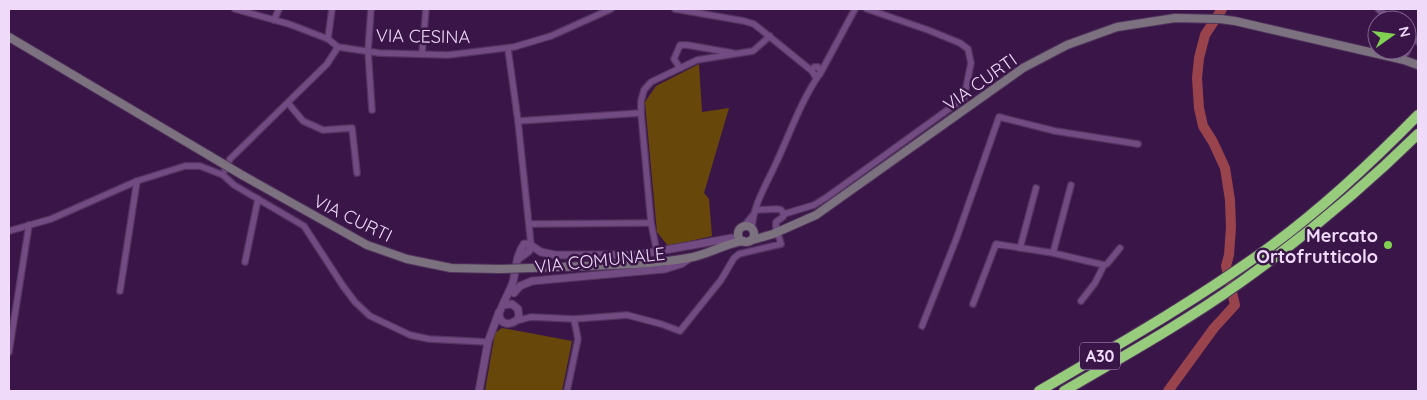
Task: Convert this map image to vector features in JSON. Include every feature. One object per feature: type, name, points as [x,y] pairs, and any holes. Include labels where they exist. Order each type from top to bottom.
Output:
[{"type":"highway","name":"A30","points":[[1039,391],[1161,320],[1234,272],[1314,212],[1354,177],[1418,115]]},
{"type":"highway","name":"A30","points":[[1064,391],[1168,330],[1241,282],[1314,228],[1392,160],[1418,134]]},
{"type":"main road","name":"VIA CURTI","points":[[729,241],[746,241],[767,236],[816,215],[1023,68],[1067,45],[1117,27],[1175,18],[1235,21],[1367,48]]},
{"type":"main road","name":"VIA CURTI","points":[[9,37],[242,175],[367,245],[407,259],[451,268],[499,269],[645,263],[690,258],[704,254],[729,241],[741,229]]},
{"type":"main road","points":[[753,230],[752,238],[746,241],[738,236],[741,229],[748,226],[767,236]]},
{"type":"street","points":[[223,174],[230,159],[327,64],[338,47],[328,39],[274,20],[235,9]]},
{"type":"street","points":[[274,20],[279,9]]},
{"type":"street","points":[[328,39],[332,9]]},
{"type":"street","points":[[422,54],[426,9]]},
{"type":"street","name":"VIA CESINA","points":[[338,47],[368,51],[448,55],[508,49],[551,36],[611,9]]},
{"type":"street","points":[[678,9],[754,24],[786,51],[816,71]]},
{"type":"street","points":[[753,230],[755,212],[761,194],[811,86],[816,71],[827,60],[855,9]]},
{"type":"street","points":[[776,228],[776,222],[784,214],[814,205],[827,197],[964,98],[971,63],[968,49],[960,43],[867,9]]},
{"type":"street","points":[[372,10],[368,51],[372,110]]},
{"type":"street","points":[[657,252],[651,223],[641,112],[644,90],[651,82],[697,60],[753,50],[770,36]]},
{"type":"street","points":[[680,68],[674,59],[680,45],[738,54]]},
{"type":"street","points":[[508,49],[518,121],[531,245],[529,251],[518,258]]},
{"type":"street","points":[[288,103],[303,121],[323,130],[352,128],[357,174]]},
{"type":"street","points":[[518,121],[641,112]]},
{"type":"street","points":[[922,326],[957,237],[999,117],[1055,130],[1138,144]]},
{"type":"street","points":[[9,231],[51,219],[137,182],[185,166],[200,166],[223,174],[234,185],[304,226],[343,286],[355,302],[370,316],[410,335],[429,339],[488,342]]},
{"type":"street","points":[[120,291],[137,182]]},
{"type":"street","points":[[1053,253],[1071,185]]},
{"type":"street","points":[[1020,248],[1036,188]]},
{"type":"street","points":[[245,262],[258,199]]},
{"type":"street","points":[[741,229],[755,212],[777,209],[782,210],[784,214]]},
{"type":"street","points":[[528,226],[651,223]]},
{"type":"street","points":[[9,352],[29,225]]},
{"type":"street","points":[[513,282],[528,226]]},
{"type":"street","points":[[493,328],[531,317],[574,319],[626,315],[680,331],[721,280],[734,258],[739,254],[780,244],[778,238]]},
{"type":"street","name":"VIA CURTI","points":[[522,246],[526,244],[531,245],[541,252],[566,255],[637,255],[729,241]]},
{"type":"street","points":[[973,304],[996,244],[1053,253],[1104,265]]},
{"type":"street","points":[[1081,301],[1095,282],[1104,265],[1120,248]]},
{"type":"street","name":"VIA COMUNALE","points":[[514,293],[520,286],[532,281],[665,269],[681,264],[690,258]]},
{"type":"street","name":"VIA COMUNALE","points":[[479,391],[488,342],[513,282]]},
{"type":"street","name":"VIA COMUNALE","points":[[513,282],[519,317],[516,321]]},
{"type":"street","points":[[506,323],[502,320],[501,309],[512,304],[531,317]]},
{"type":"street","points":[[567,391],[578,338],[574,319]]},
{"type":"shaded area","points":[[699,64],[702,112],[729,108],[704,193],[709,199],[712,236],[668,246],[657,232],[645,102],[656,86]]},
{"type":"shaded area","points":[[502,328],[572,341],[562,391],[485,391],[495,333]]},
{"type":"waterway","points":[[1168,391],[1214,328],[1235,305],[1226,266],[1229,255],[1231,227],[1230,200],[1225,168],[1203,126],[1199,108],[1197,78],[1199,58],[1205,35],[1222,9]]},
{"type":"place","name":"Mercato Ortofrutticolo","points":[[1388,245]]}]
